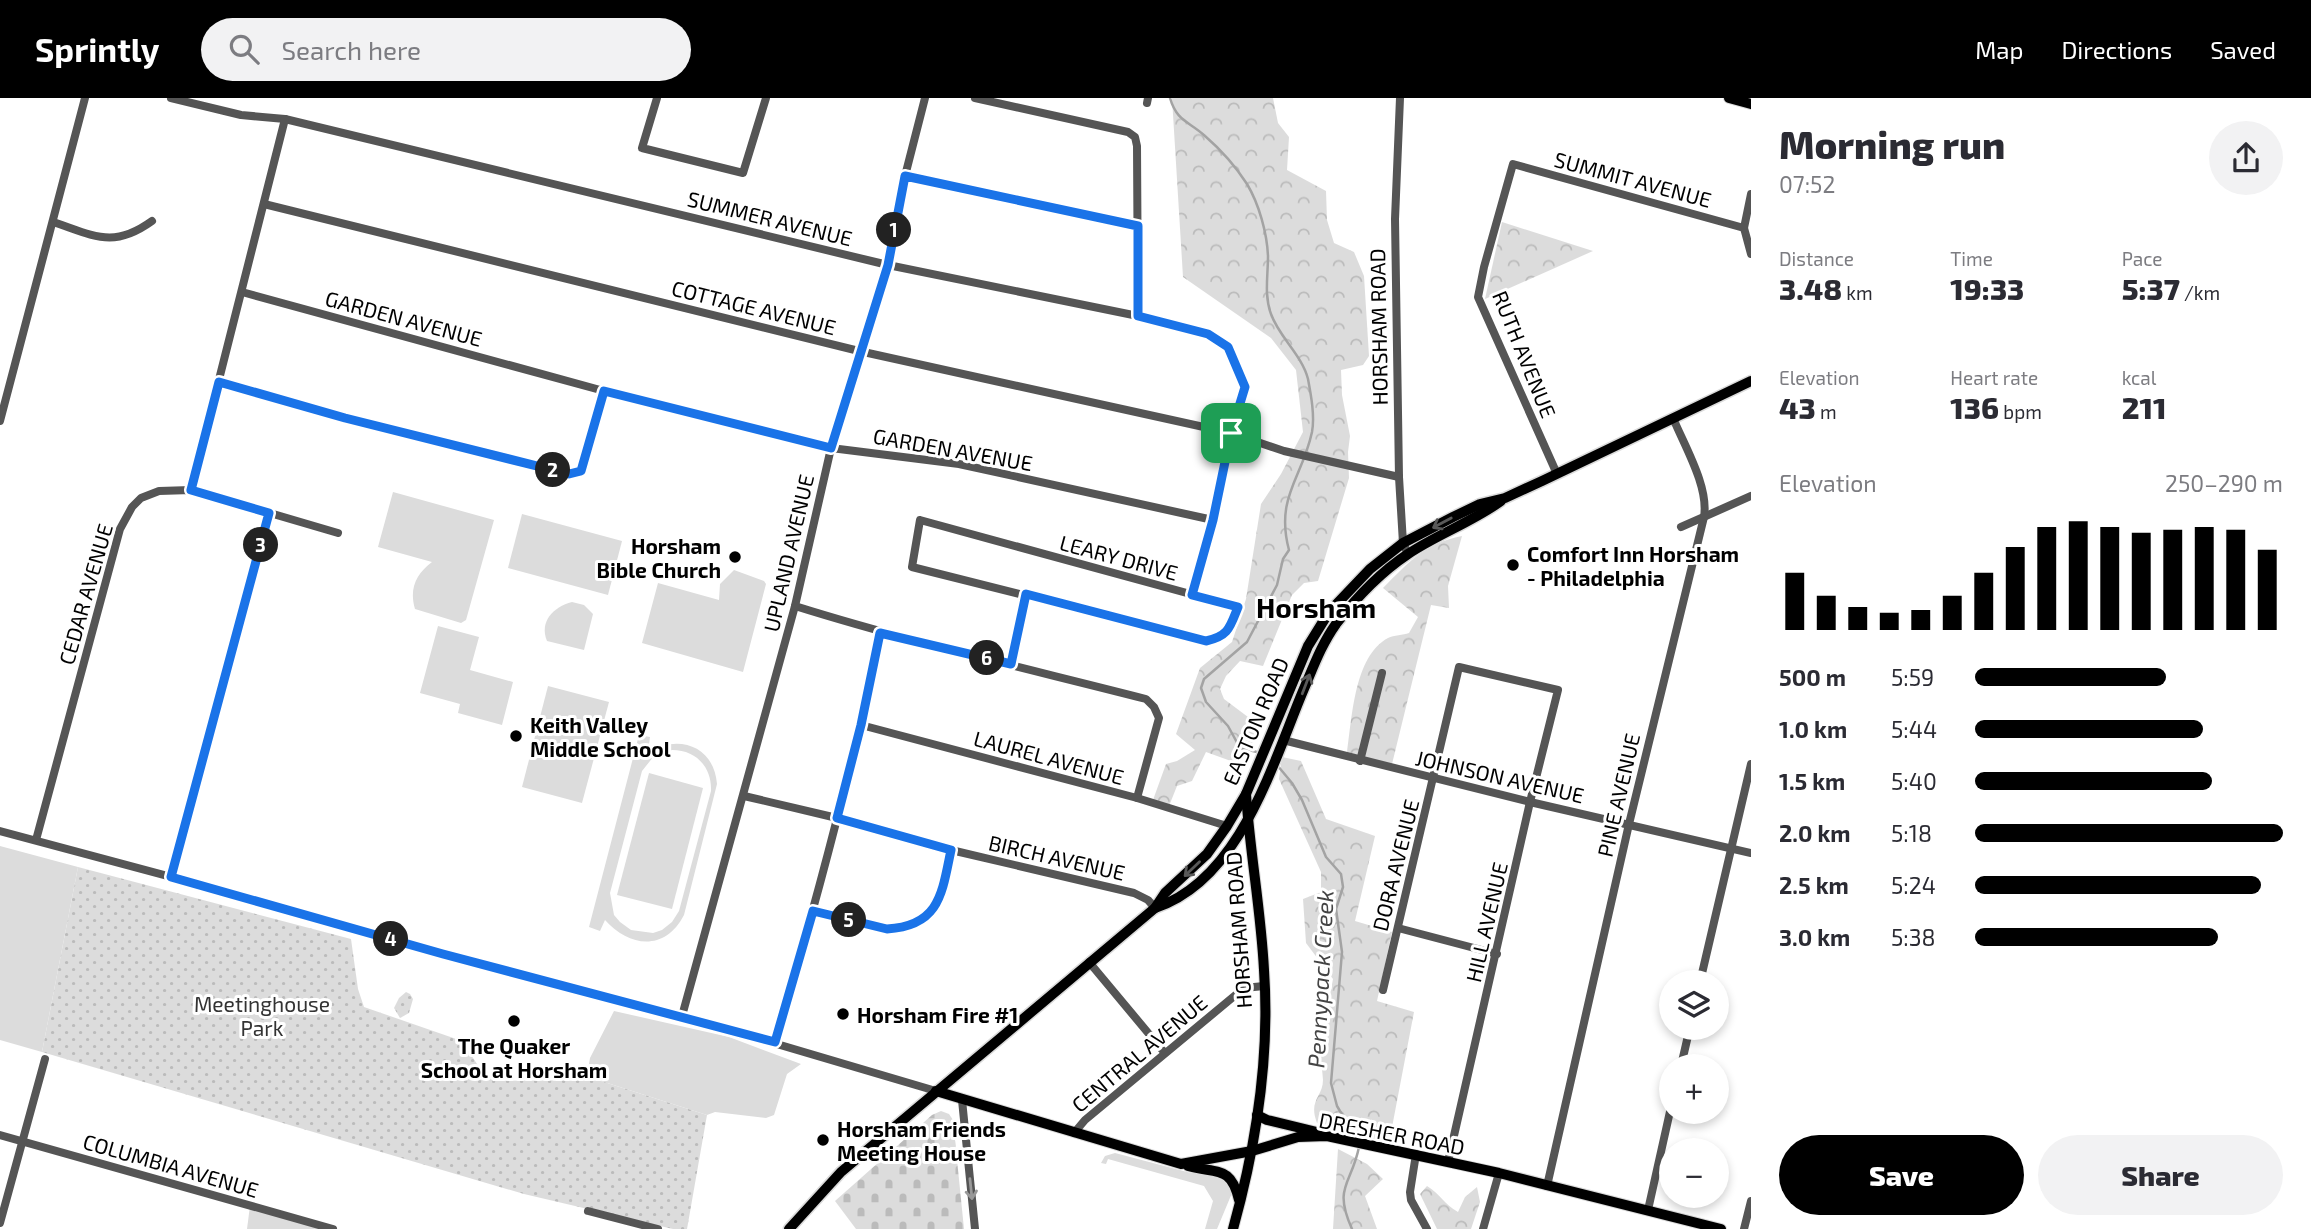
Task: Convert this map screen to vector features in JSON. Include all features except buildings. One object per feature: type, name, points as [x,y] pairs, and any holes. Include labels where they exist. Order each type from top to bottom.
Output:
[{"type":"highway","name":"EASTON ROAD","points":[[789,1229],[841,1172],[1155,908],[1166,893],[1207,854],[1246,794],[1301,660],[1326,617],[1352,586],[1405,549],[1480,504],[1505,498],[1751,381]]},
{"type":"highway","name":"EASTON ROAD","points":[[1155,908],[1174,902],[1194,887],[1220,860],[1249,821],[1313,665],[1336,625],[1405,549]]},
{"type":"main road","points":[[1729,98],[1751,104]]},
{"type":"main road","name":"HORSHAM ROAD","points":[[1233,1229],[1252,1151],[1257,1115],[1262,1070],[1265,986],[1246,794]]},
{"type":"main road","name":"DRESHER ROAD","points":[[936,1091],[1181,1164],[1252,1151],[1298,1137],[1331,1137],[1499,1173],[1721,1229]]},
{"type":"main road","points":[[1257,1115],[1331,1137]]},
{"type":"main road","points":[[1181,1164],[1222,1173],[1231,1178],[1240,1205]]},
{"type":"street","points":[[0,421],[85,98]]},
{"type":"street","name":"SUMMER AVENUE","points":[[172,98],[241,115],[285,119],[888,265],[1138,316],[1208,334],[1228,347],[1245,387],[1231,433],[1213,520],[1192,595]]},
{"type":"street","points":[[657,98],[642,148],[743,173],[766,98]]},
{"type":"street","name":"UPLAND AVENUE","points":[[682,1016],[795,606],[831,448],[859,351],[888,265],[905,176],[925,98]]},
{"type":"street","points":[[975,98],[1128,132],[1135,137],[1138,316]]},
{"type":"street","name":"HORSHAM ROAD","points":[[1400,98],[1395,219],[1399,477],[1405,549]]},
{"type":"street","points":[[191,490],[285,119]]},
{"type":"street","name":"SUMMIT AVENUE","points":[[1513,164],[1744,228]]},
{"type":"street","name":"RUTH AVENUE","points":[[1513,164],[1483,267],[1478,297],[1557,474]]},
{"type":"street","points":[[905,176],[1138,226]]},
{"type":"street","points":[[1751,194],[1744,228],[1751,254]]},
{"type":"street","name":"COTTAGE AVENUE","points":[[264,204],[859,351],[1231,433],[1284,451],[1399,477]]},
{"type":"street","points":[[53,222],[98,237],[118,238],[132,234],[152,220]]},
{"type":"street","name":"GARDEN AVENUE","points":[[242,292],[604,391],[831,448],[959,464],[1213,520]]},
{"type":"street","points":[[219,382],[345,418],[569,474],[581,471],[604,391]]},
{"type":"street","name":"PINE AVENUE","points":[[1547,1186],[1629,824],[1707,504],[1673,418]]},
{"type":"street","name":"CEDAR AVENUE","points":[[36,840],[124,520],[141,498],[159,491],[191,490],[338,533]]},
{"type":"street","points":[[1681,527],[1751,496]]},
{"type":"street","points":[[171,877],[269,513]]},
{"type":"street","name":"LEARY DRIVE","points":[[920,520],[1192,595],[1238,607],[1229,629],[1219,638],[1206,641],[912,567],[920,520]]},
{"type":"street","points":[[1011,664],[1026,594]]},
{"type":"street","points":[[795,606],[880,633],[1146,699],[1159,718],[1137,798]]},
{"type":"street","points":[[775,1042],[813,911],[861,725],[880,633]]},
{"type":"street","name":"HILL AVENUE","points":[[1448,1162],[1558,690],[1460,667]]},
{"type":"street","name":"DORA AVENUE","points":[[1384,990],[1460,667]]},
{"type":"street","points":[[1360,761],[1382,673]]},
{"type":"street","name":"LAUREL AVENUE","points":[[861,725],[1137,798],[1227,827]]},
{"type":"street","name":"JOHNSON AVENUE","points":[[1283,740],[1360,761],[1751,853]]},
{"type":"street","points":[[1703,970],[1751,764]]},
{"type":"street","name":"BIRCH AVENUE","points":[[744,796],[837,818],[951,850],[1134,893],[1148,900],[1155,908]]},
{"type":"street","points":[[0,831],[443,954],[682,1016],[936,1091]]},
{"type":"street","points":[[813,911],[887,929],[900,929],[913,924],[934,909],[942,895],[951,850]]},
{"type":"street","points":[[1398,928],[1497,954]]},
{"type":"street","points":[[1089,962],[1164,1052]]},
{"type":"street","name":"CENTRAL AVENUE","points":[[1074,1133],[1085,1120],[1164,1052],[1244,988],[1265,986]]},
{"type":"street","points":[[0,1223],[45,1059]]},
{"type":"street","points":[[962,1100],[975,1229]]},
{"type":"street","points":[[1648,1210],[1667,1124]]},
{"type":"street","name":"COLUMBIA AVENUE","points":[[0,1135],[333,1229]]},
{"type":"street","points":[[1416,1154],[1411,1200],[1426,1229]]},
{"type":"street","points":[[1483,1229],[1499,1173]]},
{"type":"street","points":[[1744,1229],[1751,1201]]},
{"type":"street","points":[[588,1211],[659,1229]]},
{"type":"green space","points":[[1172,98],[1273,98],[1278,123],[1289,137],[1287,170],[1326,191],[1327,220],[1334,243],[1354,252],[1364,276],[1369,356],[1363,365],[1341,370],[1342,395],[1350,436],[1349,478],[1318,581],[1304,583],[1292,595],[1263,666],[1240,661],[1226,676],[1220,689],[1224,699],[1260,726],[1242,765],[1206,752],[1192,781],[1177,786],[1169,806],[1153,800],[1166,764],[1195,750],[1176,734],[1200,668],[1232,642],[1246,599],[1261,504],[1281,474],[1303,432],[1296,370],[1271,338],[1183,277]]},
{"type":"green space","points":[[1502,222],[1593,251],[1485,299]]},
{"type":"green space","points":[[393,492],[494,520],[466,620],[461,623],[415,609],[415,583],[432,562],[378,547]]},
{"type":"green space","points":[[522,514],[622,541],[608,595],[508,568]]},
{"type":"green space","points":[[1462,536],[1448,586],[1449,608],[1431,605],[1392,764],[1347,753],[1353,706],[1361,673],[1368,659],[1388,638],[1409,633],[1418,617],[1383,588],[1428,549]]},
{"type":"green space","points":[[734,570],[766,584],[743,672],[642,643],[658,583],[719,600],[720,584]]},
{"type":"green space","points":[[572,602],[584,605],[593,614],[584,650],[547,641],[545,634],[549,616]]},
{"type":"green space","points":[[438,626],[479,637],[470,670],[513,682],[502,725],[458,713],[460,704],[420,693]]},
{"type":"green space","points":[[548,686],[609,702],[582,803],[522,787]]},
{"type":"green space","points":[[639,735],[650,737],[648,752],[671,744],[683,744],[702,752],[709,760],[717,784],[684,915],[667,935],[646,942],[625,936],[605,920],[600,931],[589,927]],"holes":[[[672,750],[695,757],[705,767],[709,774],[711,791],[679,911],[672,922],[662,930],[653,933],[631,930],[614,915],[610,893],[642,771],[654,756]]]},
{"type":"green space","points":[[1282,757],[1301,761],[1326,819],[1375,836],[1355,921],[1392,932],[1377,1001],[1414,1012],[1389,1143],[1317,1123],[1314,1109],[1323,1080],[1314,1029],[1327,1011],[1333,979],[1306,943],[1303,899],[1321,892],[1321,872],[1279,779]]},
{"type":"green space","points":[[649,773],[703,788],[672,909],[617,895]]},
{"type":"green space","points":[[0,846],[78,867],[42,1052],[0,1040]]},
{"type":"green space","name":"Meetinghouse Park","points":[[78,867],[351,939],[358,989],[364,1007],[462,1041],[477,1064],[493,1081],[598,1080],[707,1115],[687,1229],[673,1229],[524,1194],[42,1052]]},
{"type":"green space","points":[[406,992],[413,999],[409,1013],[400,1018],[394,1008]]},
{"type":"green space","points":[[614,1011],[729,1037],[801,1064],[787,1074],[774,1115],[766,1118],[715,1112],[707,1115],[598,1080],[586,1080],[590,1058]]},
{"type":"green space","points":[[941,1111],[949,1114],[953,1120],[964,1229],[856,1229],[835,1201],[932,1115]]},
{"type":"green space","points":[[1338,1149],[1367,1164],[1383,1179],[1365,1196],[1377,1229],[1333,1229]]},
{"type":"green space","points":[[1115,1153],[1191,1173],[1222,1178],[1232,1193],[1217,1229],[1205,1229],[1213,1201],[1204,1186],[1108,1159],[1106,1164],[1101,1163],[1105,1156]]},
{"type":"green space","points":[[1427,1186],[1458,1212],[1465,1197],[1477,1187],[1480,1202],[1471,1229],[1437,1229],[1420,1194]]},
{"type":"green space","points":[[250,1206],[325,1229],[247,1229]]},
{"type":"waterway","name":"Pennypack Creek","points":[[1170,98],[1180,117],[1222,152],[1251,192],[1266,238],[1269,307],[1279,330],[1305,370],[1311,399],[1312,432],[1287,502],[1285,516],[1289,550],[1283,559],[1277,585],[1247,642],[1204,679],[1201,688],[1206,702],[1228,726],[1240,748],[1261,753]]},
{"type":"waterway","name":"Pennypack Creek","points":[[1277,765],[1302,800],[1326,857],[1341,874],[1343,887],[1336,909],[1342,952],[1331,1083],[1337,1106],[1357,1140]]},
{"type":"waterway","name":"Pennypack Creek","points":[[1352,1229],[1344,1204],[1344,1194],[1359,1147]]},
{"type":"place","name":"Horsham Bible Church","points":[[735,557]]},
{"type":"place","name":"Comfort Inn Horsham - Philadelphia","points":[[1513,565]]},
{"type":"place","name":"Keith Valley Middle School","points":[[516,736]]},
{"type":"place","name":"Horsham Fire #1","points":[[843,1014]]},
{"type":"place","name":"The Quaker School at Horsham","points":[[514,1021]]},
{"type":"place","name":"Horsham Friends Meeting House","points":[[823,1140]]},
{"type":"district","name":"Horsham","points":[[1316,607]]},
{"type":"route","points":[[905,176],[1138,226],[1138,316],[1208,334],[1228,347],[1245,387],[1231,433],[1213,520],[1192,595],[1238,607],[1229,629],[1219,638],[1206,641],[1026,594],[1011,664],[880,633],[861,725],[837,818],[951,850],[942,895],[934,909],[913,924],[900,929],[887,929],[813,911],[775,1042],[443,954],[171,877],[269,513],[191,490],[219,382],[345,418],[569,474],[581,471],[604,391],[831,448],[859,351],[888,265],[905,176]]}]
